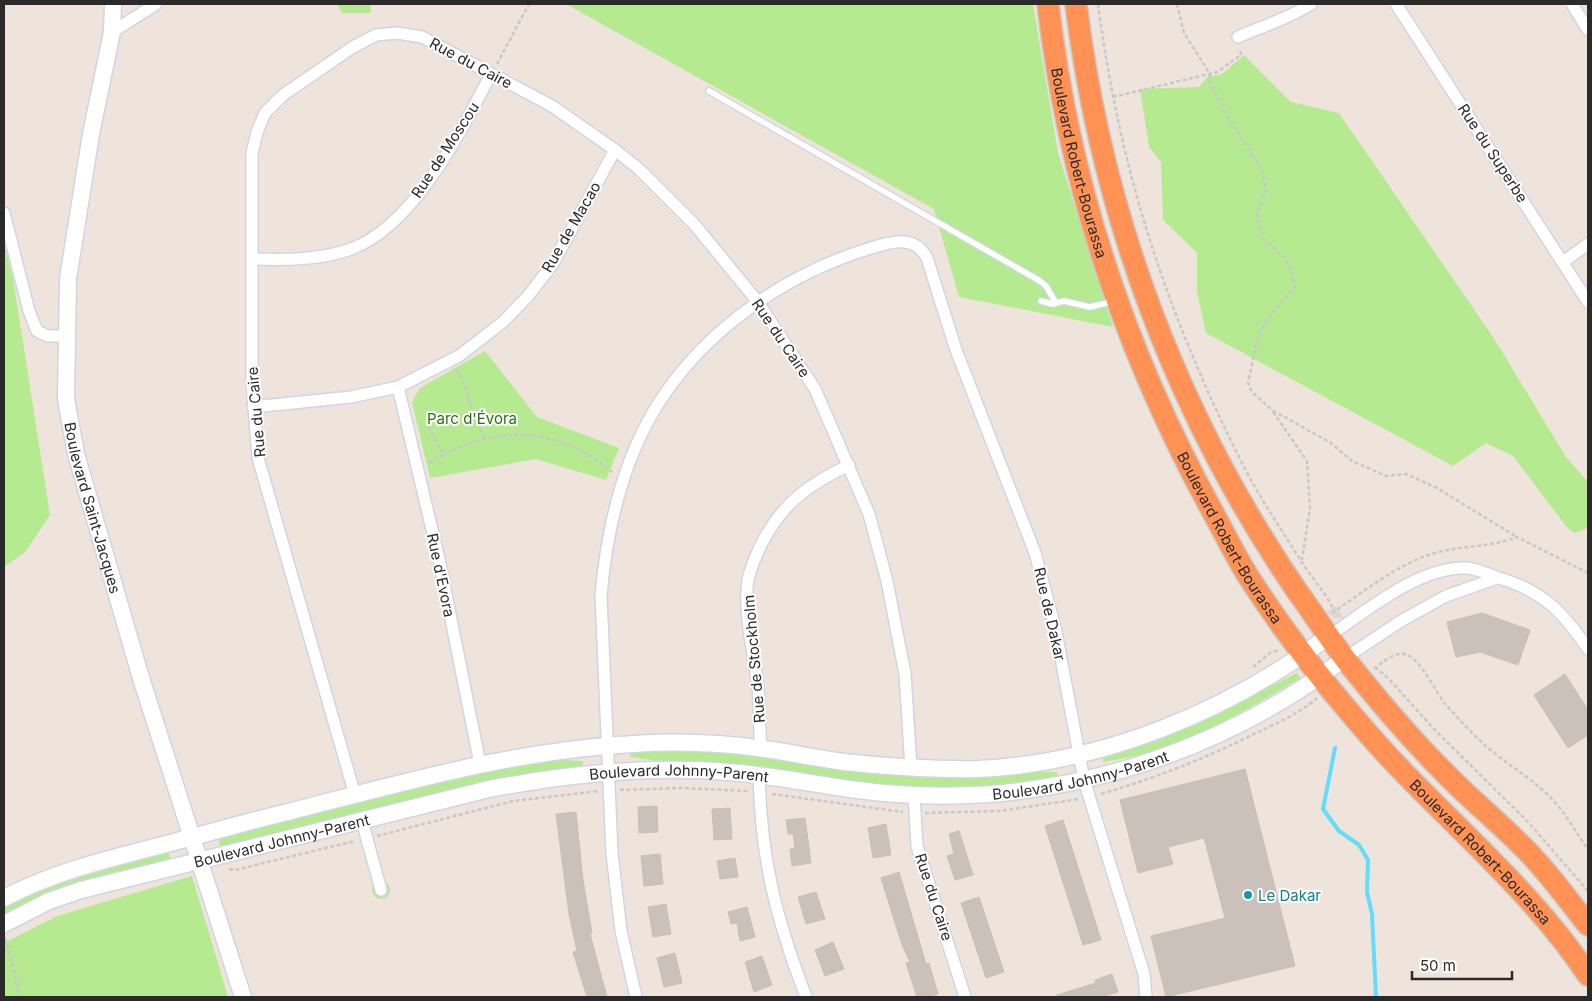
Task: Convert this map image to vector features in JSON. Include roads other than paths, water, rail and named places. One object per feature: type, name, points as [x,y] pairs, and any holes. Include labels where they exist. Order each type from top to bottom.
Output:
[{"type":"highway","name":"Boulevard Robert-Bourassa","points":[[1048,4],[1062,103],[1076,171],[1125,326],[1184,460],[1248,576],[1305,654],[1319,686],[1511,879],[1588,975]]},
{"type":"highway","name":"Boulevard Robert-Bourassa","points":[[1076,4],[1084,62],[1104,162],[1125,238],[1150,312],[1187,401],[1220,464],[1275,558],[1344,658],[1443,771],[1529,853],[1588,925]]},
{"type":"street","name":"Boulevard Saint-Jacques","points":[[113,4],[112,32],[78,210],[68,279],[66,399],[76,454],[190,838],[243,997]]},
{"type":"street","points":[[112,32],[156,4]]},
{"type":"street","points":[[1238,37],[1266,24],[1293,16],[1311,4]]},
{"type":"street","name":"Rue du Superbe","points":[[1396,4],[1588,302]]},
{"type":"street","points":[[1572,4],[1588,30]]},
{"type":"street","name":"Rue du Caire","points":[[355,795],[258,458],[252,407],[252,153],[256,132],[265,113],[283,95],[352,47],[376,36],[397,34],[422,38],[552,106],[615,150],[639,170],[694,224],[758,302],[816,388],[869,514],[887,581],[905,674],[911,768]]},
{"type":"street","name":"Rue de Moscou","points":[[252,259],[312,257],[350,249],[384,231],[420,194],[471,113],[491,74]]},
{"type":"street","name":"Rue de Macao","points":[[252,407],[350,397],[398,387],[453,359],[503,322],[528,296],[552,265],[615,150]]},
{"type":"street","points":[[4,212],[29,311],[37,331],[48,336],[66,336]]},
{"type":"street","name":"Rue de Dakar","points":[[758,302],[802,274],[842,256],[892,241],[915,244],[923,250],[956,350],[1035,553],[1055,627],[1084,780],[1144,974],[1146,997]]},
{"type":"street","points":[[1563,262],[1588,244]]},
{"type":"street","points":[[636,997],[621,931],[612,853],[602,595],[605,558],[623,478],[642,434],[660,400],[689,364],[722,330],[758,302]]},
{"type":"street","name":"Rue d'Evora","points":[[398,387],[439,559],[480,764]]},
{"type":"street","name":"Rue de Stockholm","points":[[761,748],[759,693],[748,620],[747,587],[754,558],[771,524],[791,500],[825,476],[849,465]]},
{"type":"street","points":[[1329,636],[1397,590],[1441,571],[1468,567],[1520,584],[1541,596],[1570,622],[1588,649]]},
{"type":"street","points":[[1344,658],[1401,621],[1446,596],[1497,578]]},
{"type":"street","name":"Boulevard Johnny-Parent","points":[[4,898],[42,879],[72,868],[480,764],[545,752],[664,743],[761,748],[849,762],[911,768],[981,768],[1022,765],[1079,756],[1174,724],[1221,702],[1305,654],[1329,636]]},
{"type":"street","name":"Boulevard Johnny-Parent","points":[[4,924],[49,901],[81,890],[489,789],[536,780],[608,771],[665,770],[759,775],[859,790],[914,795],[969,795],[1024,790],[1084,780],[1143,764],[1197,743],[1319,686],[1344,658]]},
{"type":"street","points":[[759,775],[764,855],[771,891],[784,940],[806,997]]},
{"type":"street","name":"Rue du Caire","points":[[914,795],[917,846],[965,997]]},
{"type":"street","points":[[362,821],[382,890]]},
{"type":"lane","points":[[709,92],[1040,280],[1056,303]]},
{"type":"lane","points":[[1041,301],[1056,303],[1064,301],[1090,307],[1117,301]]},
{"type":"waterway","points":[[1335,748],[1323,809],[1339,831],[1359,845],[1368,860],[1367,892],[1372,914],[1376,997]]},
{"type":"place","name":"Le Dakar","points":[[1248,895]]},
{"type":"park label","name":"Parc d'Évora","points":[[472,418]]}]
